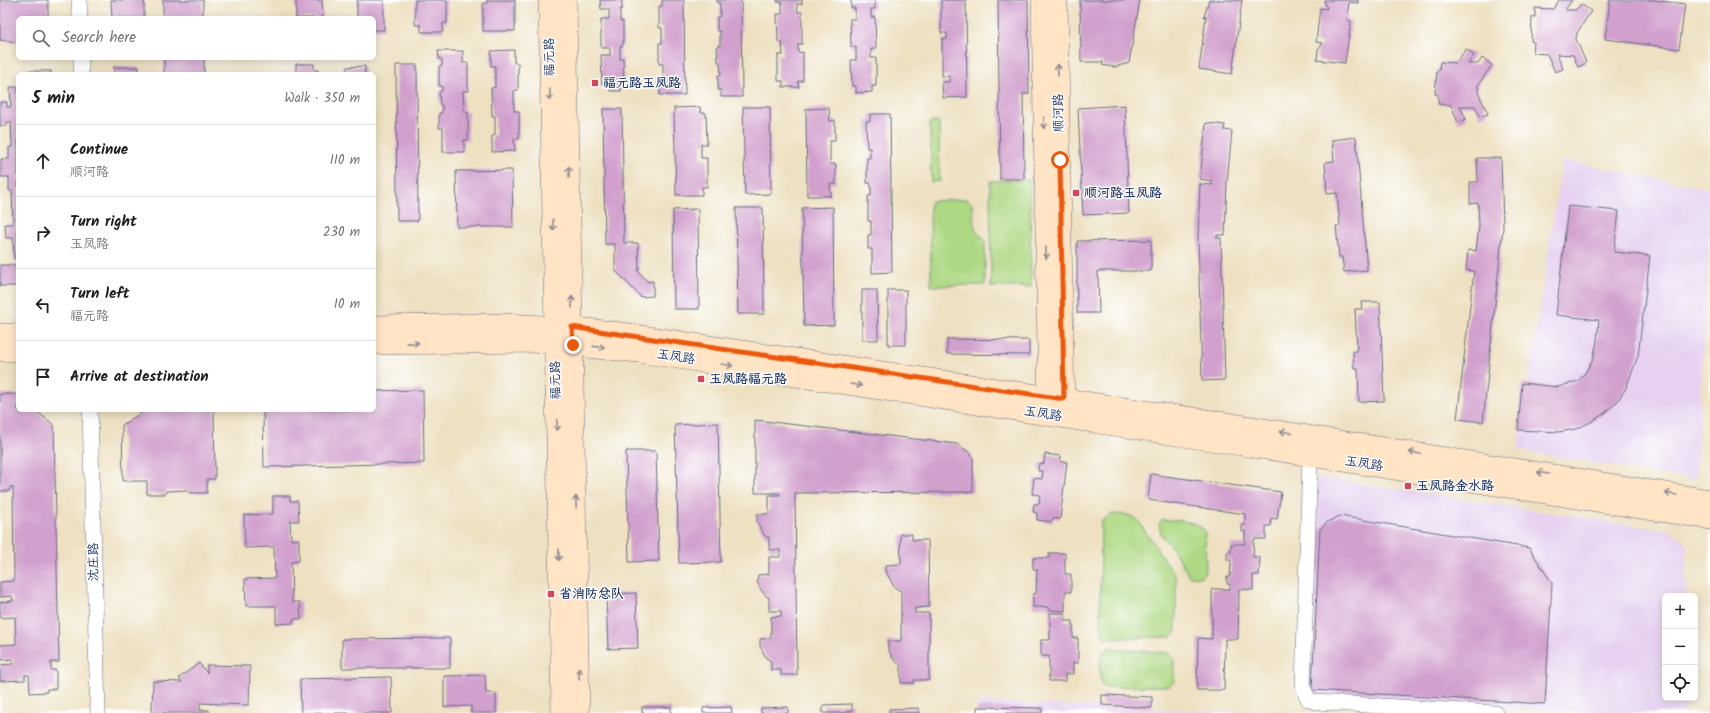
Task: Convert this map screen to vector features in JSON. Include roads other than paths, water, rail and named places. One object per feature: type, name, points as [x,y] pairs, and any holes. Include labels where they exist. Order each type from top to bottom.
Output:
[{"type":"street","points":[[79,0],[80,16]]},
{"type":"street","name":"福元路","points":[[549,0],[580,713]]},
{"type":"street","name":"福元路","points":[[562,713],[566,0]]},
{"type":"street","name":"顺河路","points":[[1042,0],[1057,407]]},
{"type":"street","name":"顺河路","points":[[1057,0],[1057,407]]},
{"type":"street","points":[[81,60],[81,72]]},
{"type":"street","name":"玉凤路","points":[[376,326],[506,324],[639,352],[1057,407],[1240,425],[1710,500]]},
{"type":"street","points":[[0,334],[16,334]]},
{"type":"street","name":"玉凤路","points":[[376,344],[504,341],[564,335]]},
{"type":"street","points":[[0,351],[16,351]]},
{"type":"street","name":"玉凤路","points":[[1057,407],[1310,456],[1710,519]]},
{"type":"street","name":"沈庄路","points":[[90,412],[98,713]]},
{"type":"street","points":[[1310,456],[1303,687],[1308,699],[1316,702],[1495,713]]},
{"type":"place","name":"福元路玉凤路","points":[[595,83]]},
{"type":"place","name":"顺河路玉凤路","points":[[1076,193]]},
{"type":"place","name":"玉凤路福元路","points":[[701,379]]},
{"type":"place","name":"玉凤路金水路","points":[[1408,486]]},
{"type":"place","name":"省消防总队","points":[[551,594]]}]
